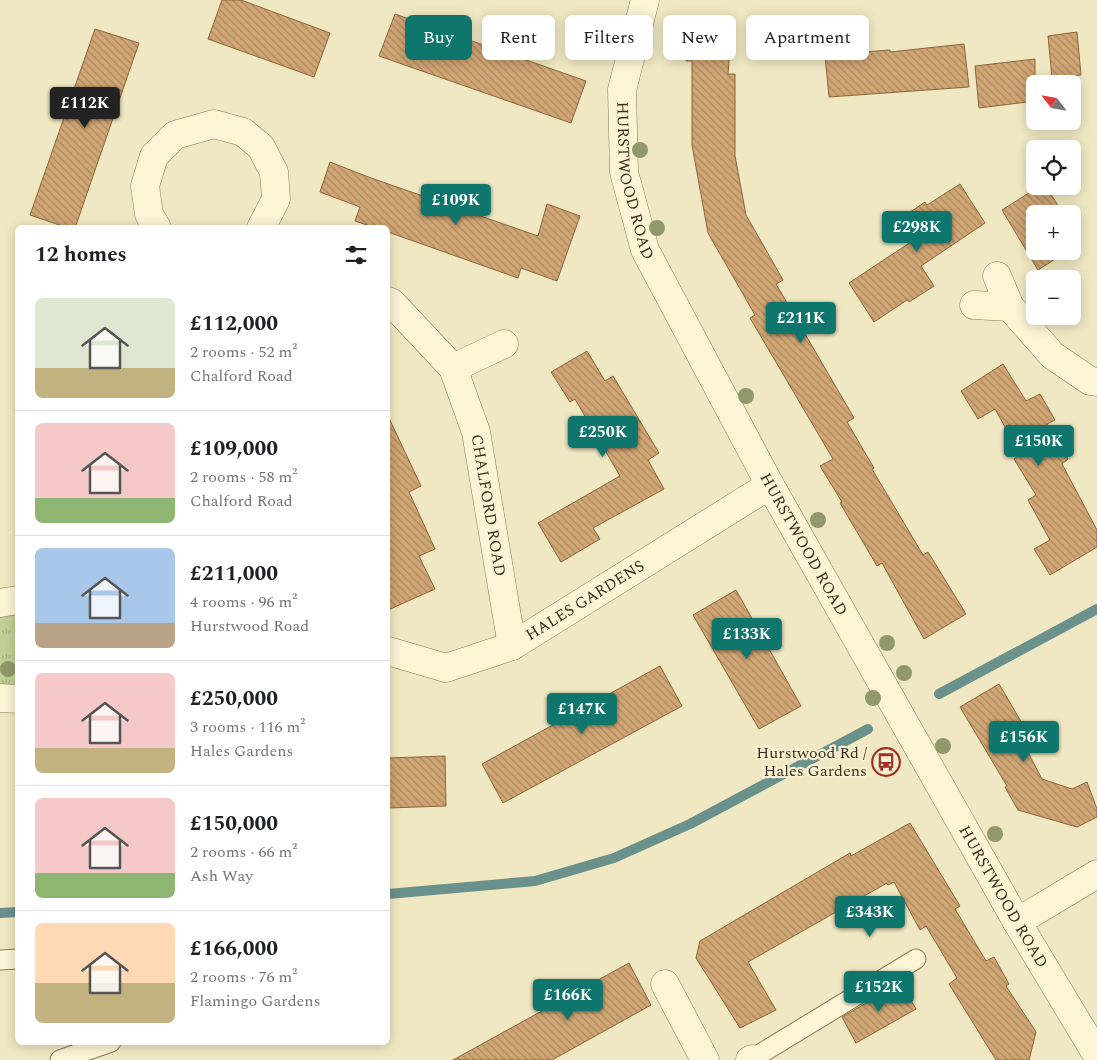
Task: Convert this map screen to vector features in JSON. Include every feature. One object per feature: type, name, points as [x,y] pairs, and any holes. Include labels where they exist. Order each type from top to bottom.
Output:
[{"type":"street","name":"HURSTWOOD ROAD","points":[[645,0],[622,90],[624,172],[645,250],[770,485],[1017,922],[1097,1055]]},
{"type":"street","points":[[155,225],[149,214],[145,186],[154,156],[175,135],[214,124],[243,132],[261,147],[274,172],[276,199],[263,225]]},
{"type":"street","points":[[997,276],[1010,307],[1052,354],[1090,381],[1097,382]]},
{"type":"street","name":"CHALFORD ROAD","points":[[390,302],[453,368],[476,432],[512,646]]},
{"type":"street","points":[[974,305],[1010,307]]},
{"type":"street","points":[[453,368],[504,344]]},
{"type":"street","name":"HALES GARDENS","points":[[390,652],[446,668],[512,646],[770,485]]},
{"type":"street","points":[[0,603],[15,600]]},
{"type":"street","points":[[0,698],[15,699]]},
{"type":"street","points":[[1017,922],[1097,874]]},
{"type":"street","points":[[665,984],[705,1060]]},
{"type":"lane","points":[[751,1060],[916,958]]},
{"type":"lane","points":[[0,960],[15,959]]},
{"type":"lane","points":[[60,1060],[102,1045]]},
{"type":"green space","points":[[0,611],[15,615],[15,685],[0,685]]},
{"type":"building","points":[[222,0],[241,0],[330,33],[314,77],[208,39]]},
{"type":"building","points":[[395,14],[405,18],[405,60],[472,60],[472,41],[482,45],[482,60],[526,60],[586,81],[571,123],[379,56]]},
{"type":"building","points":[[95,29],[139,43],[76,225],[59,225],[30,215]]},
{"type":"building","points":[[1077,32],[1081,75],[1052,75],[1048,36]]},
{"type":"building","points":[[964,44],[969,87],[829,97],[825,60],[869,60],[869,52],[890,50],[890,52]]},
{"type":"building","points":[[1035,59],[1035,75],[1026,75],[1026,102],[979,108],[975,66]]},
{"type":"building","points":[[729,60],[728,74],[735,74],[735,156],[746,215],[783,280],[776,284],[854,418],[847,422],[874,468],[872,469],[923,555],[928,552],[966,614],[924,639],[882,563],[877,566],[820,466],[833,459],[750,318],[755,315],[708,233],[692,145],[692,61],[686,61]]},
{"type":"building","points":[[330,162],[538,236],[547,204],[580,216],[557,281],[521,268],[518,278],[390,233],[390,225],[367,225],[355,221],[360,207],[320,192]]},
{"type":"building","points":[[960,184],[985,223],[921,266],[934,286],[909,302],[907,300],[874,322],[849,283],[914,240],[900,219],[925,202],[927,205]]},
{"type":"building","points":[[1026,195],[1051,195],[1058,205],[1026,205],[1026,250],[1002,210]]},
{"type":"building","points":[[1032,260],[1054,260],[1038,270]]},
{"type":"building","points":[[587,351],[605,381],[613,376],[659,453],[648,460],[664,489],[593,528],[600,539],[561,562],[538,523],[620,476],[575,399],[570,402],[551,372]]},
{"type":"building","points":[[1003,364],[1026,401],[1040,394],[1055,420],[1047,424],[1068,459],[1062,464],[1097,530],[1097,547],[1050,575],[1034,549],[1050,540],[1028,500],[1036,495],[1014,459],[1020,454],[995,409],[978,419],[961,391]]},
{"type":"building","points":[[390,420],[421,486],[409,492],[435,549],[419,556],[435,589],[390,609]]},
{"type":"building","points":[[736,590],[801,706],[759,729],[693,615]]},
{"type":"building","points":[[660,666],[682,706],[503,803],[482,764]]},
{"type":"building","points":[[999,684],[1029,735],[1021,739],[1042,779],[1072,789],[1087,782],[1097,809],[1097,817],[1077,827],[1018,810],[1005,787],[1007,786],[960,707]]},
{"type":"building","points":[[445,756],[446,806],[390,808],[390,758]]},
{"type":"building","points":[[910,823],[960,906],[955,909],[986,961],[994,957],[1009,984],[1006,986],[1036,1032],[1029,1060],[996,1060],[949,984],[957,978],[926,926],[920,930],[894,882],[888,885],[887,883],[748,962],[776,1010],[740,1028],[696,958],[700,941],[850,853],[851,856]]},
{"type":"building","points":[[629,963],[651,1005],[552,1060],[453,1060]]},
{"type":"building","points":[[901,983],[916,1009],[856,1043],[842,1017]]},
{"type":"waterway","points":[[939,694],[1097,609]]},
{"type":"waterway","points":[[390,894],[535,881],[614,858],[690,824],[868,729]]},
{"type":"waterway","points":[[0,913],[15,912]]},
{"type":"place","name":"Hurstwood Rd / Hales Gardens","points":[[886,762]]}]
